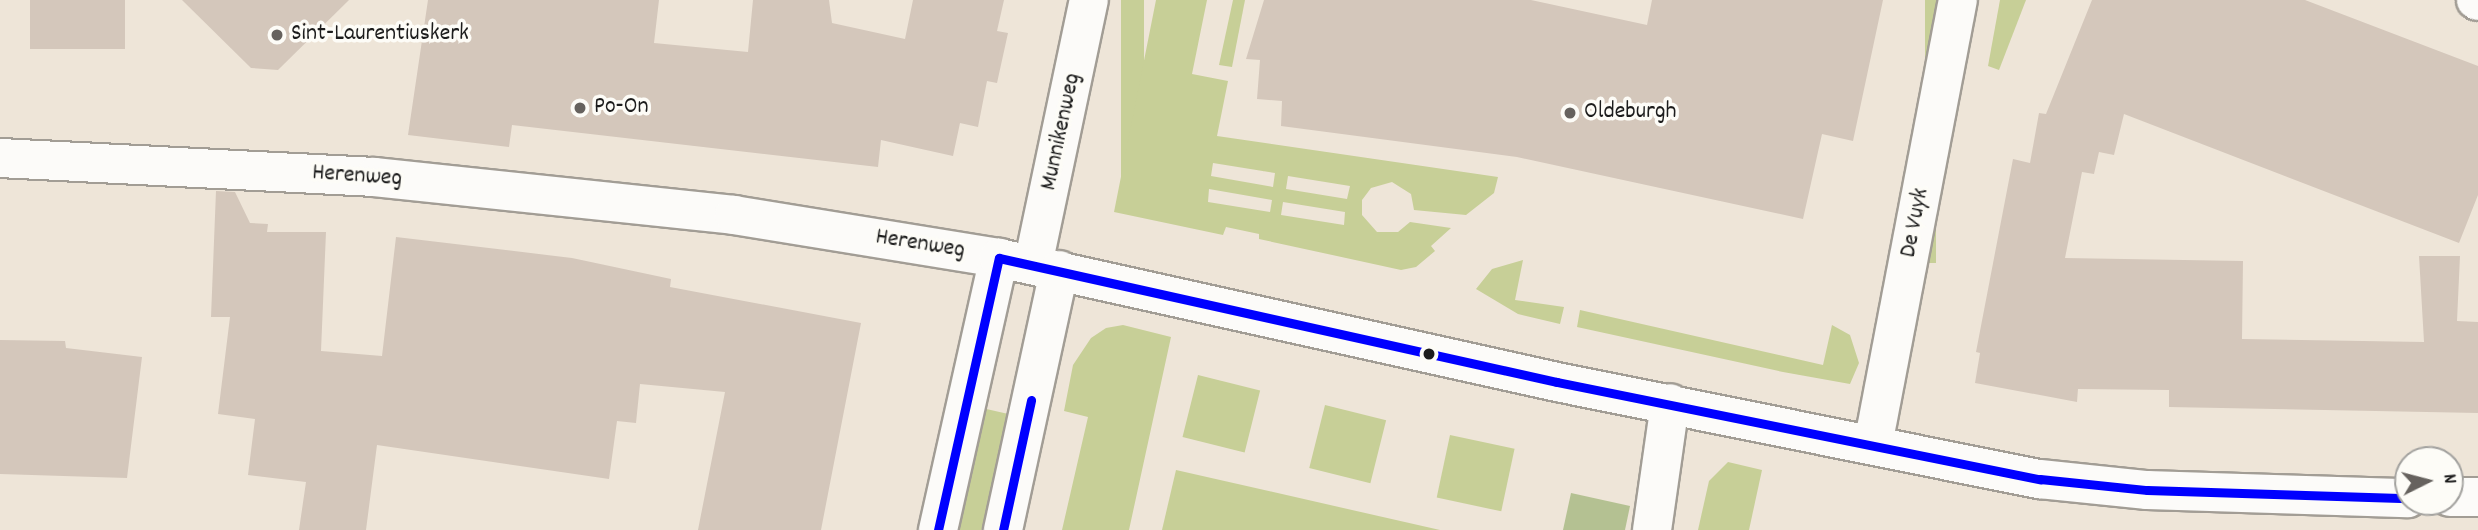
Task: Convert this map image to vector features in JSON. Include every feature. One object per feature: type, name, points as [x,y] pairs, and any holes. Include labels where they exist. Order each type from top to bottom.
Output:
[{"type":"street","name":"Munnikenweg","points":[[1030,264],[1089,0]]},
{"type":"street","name":"De Vuyk","points":[[1873,445],[1958,0]]},
{"type":"street","name":"Herenweg","points":[[0,158],[374,177],[734,215],[1030,264],[2040,480],[2134,489],[2394,498]]},
{"type":"street","points":[[938,530],[1030,264]]},
{"type":"street","points":[[1003,530],[1030,264]]},
{"type":"street","points":[[1652,530],[1670,403]]},
{"type":"green space","points":[[1121,0],[1144,0],[1144,205],[1121,205]]},
{"type":"green space","points":[[1156,0],[1207,0],[1192,74],[1228,81],[1217,136],[1498,177],[1494,193],[1466,215],[1414,210],[1411,194],[1392,182],[1371,188],[1362,200],[1362,215],[1377,232],[1398,232],[1410,222],[1451,228],[1431,246],[1435,251],[1416,267],[1401,270],[1259,239],[1259,234],[1226,227],[1223,235],[1114,212]],"holes":[[[1213,163],[1275,173],[1273,187],[1211,176]],[[1288,176],[1350,186],[1347,199],[1286,189]],[[1209,189],[1272,200],[1270,212],[1208,202]],[[1283,202],[1345,212],[1344,225],[1281,215]]]},
{"type":"green space","points":[[1233,0],[1245,0],[1232,67],[1219,65]]},
{"type":"green space","points":[[1925,0],[1936,0],[1936,263],[1925,263]]},
{"type":"green space","points":[[2000,0],[2026,0],[1999,70],[1988,66]]},
{"type":"green space","points":[[1523,260],[1515,300],[1564,307],[1560,324],[1518,314],[1476,289],[1492,269]]},
{"type":"green space","points":[[1580,310],[1823,365],[1832,325],[1850,335],[1859,363],[1850,384],[1783,372],[1577,327]]},
{"type":"green space","points":[[1123,325],[1171,337],[1129,530],[1062,530],[1088,417],[1064,411],[1073,365],[1091,338],[1106,328]]},
{"type":"green space","points":[[1198,375],[1260,390],[1245,453],[1183,437]]},
{"type":"green space","points":[[1325,405],[1386,420],[1370,483],[1309,468]]},
{"type":"green space","points":[[982,408],[1008,414],[982,530],[954,530]]},
{"type":"green space","points":[[1450,435],[1515,449],[1501,511],[1437,498]]},
{"type":"green space","points":[[1728,462],[1762,470],[1749,530],[1698,530],[1709,481]]},
{"type":"green space","points":[[1176,470],[1440,530],[1162,530]]},
{"type":"green space","points":[[1571,493],[1630,506],[1625,530],[1563,530]]},
{"type":"building","points":[[30,0],[125,0],[125,49],[30,49]]},
{"type":"building","points":[[182,0],[349,0],[278,70],[251,68]]},
{"type":"building","points":[[428,0],[659,0],[654,43],[748,52],[753,0],[829,0],[832,23],[905,39],[913,0],[1004,0],[997,31],[1008,33],[997,83],[987,81],[978,127],[960,123],[953,156],[881,140],[878,167],[512,125],[509,147],[408,135]]},
{"type":"building","name":"Oldeburgh","points":[[1264,0],[1531,0],[1647,25],[1652,0],[1883,0],[1853,141],[1822,134],[1803,219],[1517,157],[1281,126],[1282,101],[1257,99],[1260,60],[1246,59]]},
{"type":"building","points":[[2092,0],[2305,0],[2478,66],[2478,195],[2459,243],[2124,114],[2114,155],[2099,152],[2094,174],[2082,172],[2065,258],[2243,261],[2242,339],[2424,342],[2419,256],[2460,256],[2457,321],[2478,322],[2478,413],[2169,407],[2169,390],[2078,389],[2077,402],[1975,383],[1980,353],[1976,352],[2013,159],[2030,163],[2039,113],[2046,114]]},
{"type":"building","points":[[216,191],[235,192],[250,223],[268,224],[267,232],[326,232],[321,351],[382,356],[396,237],[572,258],[671,279],[670,287],[861,323],[821,530],[698,530],[725,392],[640,384],[636,423],[617,421],[609,479],[377,445],[366,530],[299,530],[306,482],[248,475],[255,419],[218,414],[230,317],[211,317]]},
{"type":"building","points":[[0,340],[65,341],[66,348],[142,357],[127,478],[0,474]]},
{"type":"transit line","points":[[938,530],[999,258],[1557,382],[2040,479],[2147,490],[2394,498]]},
{"type":"transit line","points":[[1003,530],[1031,400]]},
{"type":"place","name":"Sint-Laurentiuskerk","points":[[277,35]]},
{"type":"place","name":"Po-On","points":[[580,108]]},
{"type":"place","name":"Oldeburgh","points":[[1570,113]]}]
